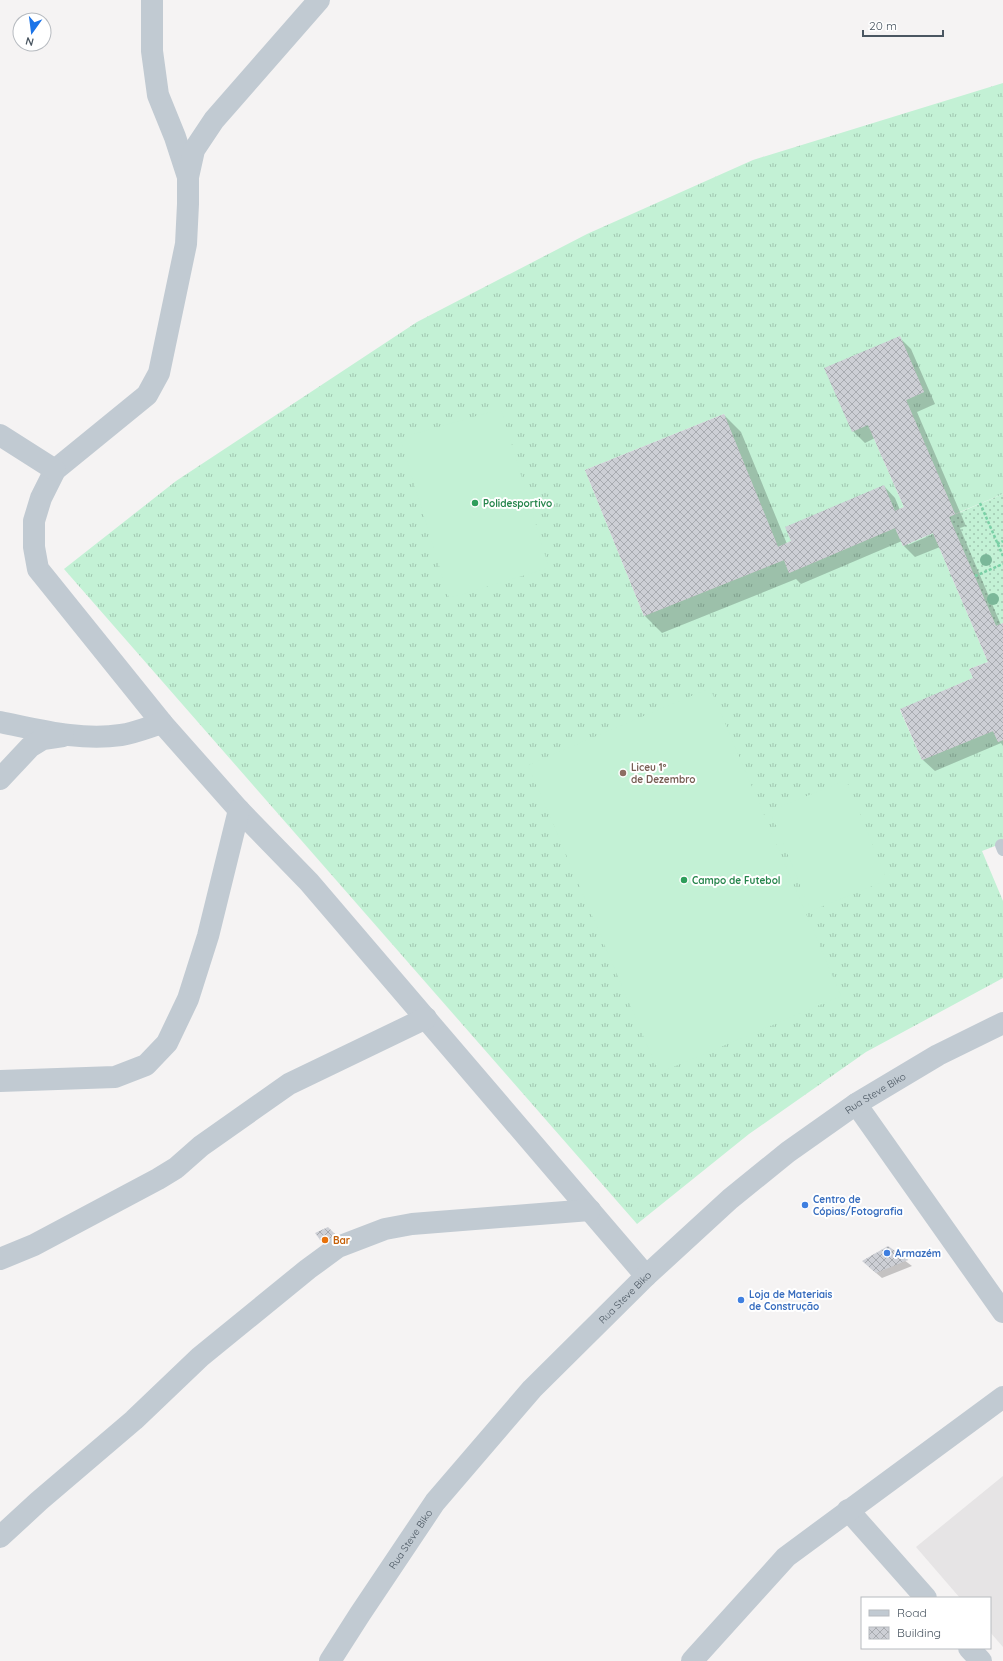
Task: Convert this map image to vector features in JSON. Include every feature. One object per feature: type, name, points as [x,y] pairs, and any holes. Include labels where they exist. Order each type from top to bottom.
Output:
[{"type":"street","points":[[152,0],[152,51],[158,95],[175,137],[188,177]]},
{"type":"street","points":[[319,0],[214,120],[194,150],[188,177],[186,244],[159,373],[147,395],[56,470],[41,498],[34,521],[34,547],[38,569],[162,723],[239,810],[309,882],[646,1276]]},
{"type":"street","points":[[0,436],[56,470]]},
{"type":"street","points":[[0,722],[67,736]]},
{"type":"street","points":[[0,779],[30,747],[43,739],[67,736],[100,737],[122,735],[162,723]]},
{"type":"street","points":[[0,1081],[115,1077],[146,1065],[167,1043],[188,999],[208,936],[239,810]]},
{"type":"street","points":[[0,1258],[34,1245],[158,1179],[176,1168],[200,1146],[289,1084],[426,1018]]},
{"type":"street","name":"Rua Steve Biko","points":[[330,1661],[435,1502],[532,1388],[646,1276],[730,1199],[788,1152],[856,1104],[938,1055],[1003,1023]]},
{"type":"street","points":[[856,1104],[1003,1312]]},
{"type":"street","points":[[0,1537],[134,1420],[200,1357],[338,1247],[385,1229],[412,1224],[590,1210]]},
{"type":"street","points":[[692,1661],[786,1557],[1003,1396]]},
{"type":"street","points":[[848,1510],[925,1597]]},
{"type":"street","points":[[970,1649],[981,1661]]},
{"type":"path","points":[[980,503],[1003,556]]},
{"type":"path","points":[[997,544],[1003,541]]},
{"type":"path","points":[[974,576],[1003,564]]},
{"type":"shaded area","points":[[1003,1476],[1003,1647],[991,1633],[991,1597],[959,1597],[916,1547]]},
{"type":"green space","name":"Liceu 1º de Dezembro","points":[[1003,83],[1003,494],[955,514],[906,400],[924,392],[900,336],[868,425],[904,507],[895,511],[791,541],[778,547],[724,414],[585,470],[644,616],[784,560],[789,573],[895,528],[903,546],[933,533],[988,662],[969,669],[973,678],[900,710],[922,760],[993,731],[998,742],[1003,740],[1003,843],[982,851],[1003,901],[1003,978],[866,1052],[749,1134],[637,1224],[64,569],[176,481],[417,322],[587,234],[753,160]]},
{"type":"green space","name":"Polidesportivo","points":[[501,409],[549,568],[449,598],[400,438]]},
{"type":"green space","points":[[1003,494],[1003,623],[996,626],[949,517]]},
{"type":"green space","name":"Campo de Futebol","points":[[710,688],[841,996],[659,1073],[528,765]]},
{"type":"green space","points":[[846,780],[887,880],[811,911],[770,811]]},
{"type":"building","points":[[900,336],[924,392],[906,400],[955,514],[949,517],[996,626],[1003,623],[1003,740],[998,742],[993,731],[922,760],[900,709],[973,678],[969,669],[988,662],[933,533],[903,546],[895,528],[789,573],[784,560],[644,616],[585,470],[724,414],[778,547],[791,541],[785,527],[884,485],[895,511],[904,507],[868,425],[852,432],[824,368]]},
{"type":"building","name":"Bar","points":[[328,1227],[336,1235],[324,1245],[315,1233]]},
{"type":"building","name":"Armazém","points":[[888,1246],[908,1260],[876,1273],[862,1261]]},
{"type":"place","name":"Polidesportivo","points":[[475,503]]},
{"type":"place","name":"Liceu 1º de Dezembro","points":[[623,773]]},
{"type":"place","name":"Campo de Futebol","points":[[684,880]]},
{"type":"place","name":"Centro de Cópias/Fotografia","points":[[805,1205]]},
{"type":"place","name":"Bar","points":[[325,1240]]},
{"type":"place","name":"Armazém","points":[[887,1253]]},
{"type":"place","name":"Loja de Materiais de Construção","points":[[741,1300]]}]
